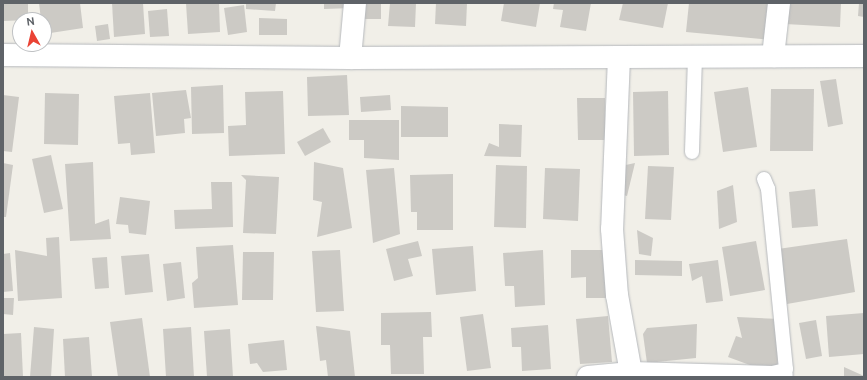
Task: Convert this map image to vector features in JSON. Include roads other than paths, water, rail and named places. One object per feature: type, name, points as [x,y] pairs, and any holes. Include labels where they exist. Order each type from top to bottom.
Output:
[{"type":"street","points":[[350,58],[355,3]]},
{"type":"street","points":[[774,56],[779,3]]},
{"type":"street","points":[[3,55],[350,58],[864,56]]},
{"type":"street","points":[[619,57],[612,229],[617,295],[631,374]]},
{"type":"street","points":[[588,377],[631,374],[773,377],[782,375]]},
{"type":"lane","points":[[692,152],[695,56]]},
{"type":"lane","points":[[764,179],[768,189],[786,369],[782,375]]}]
